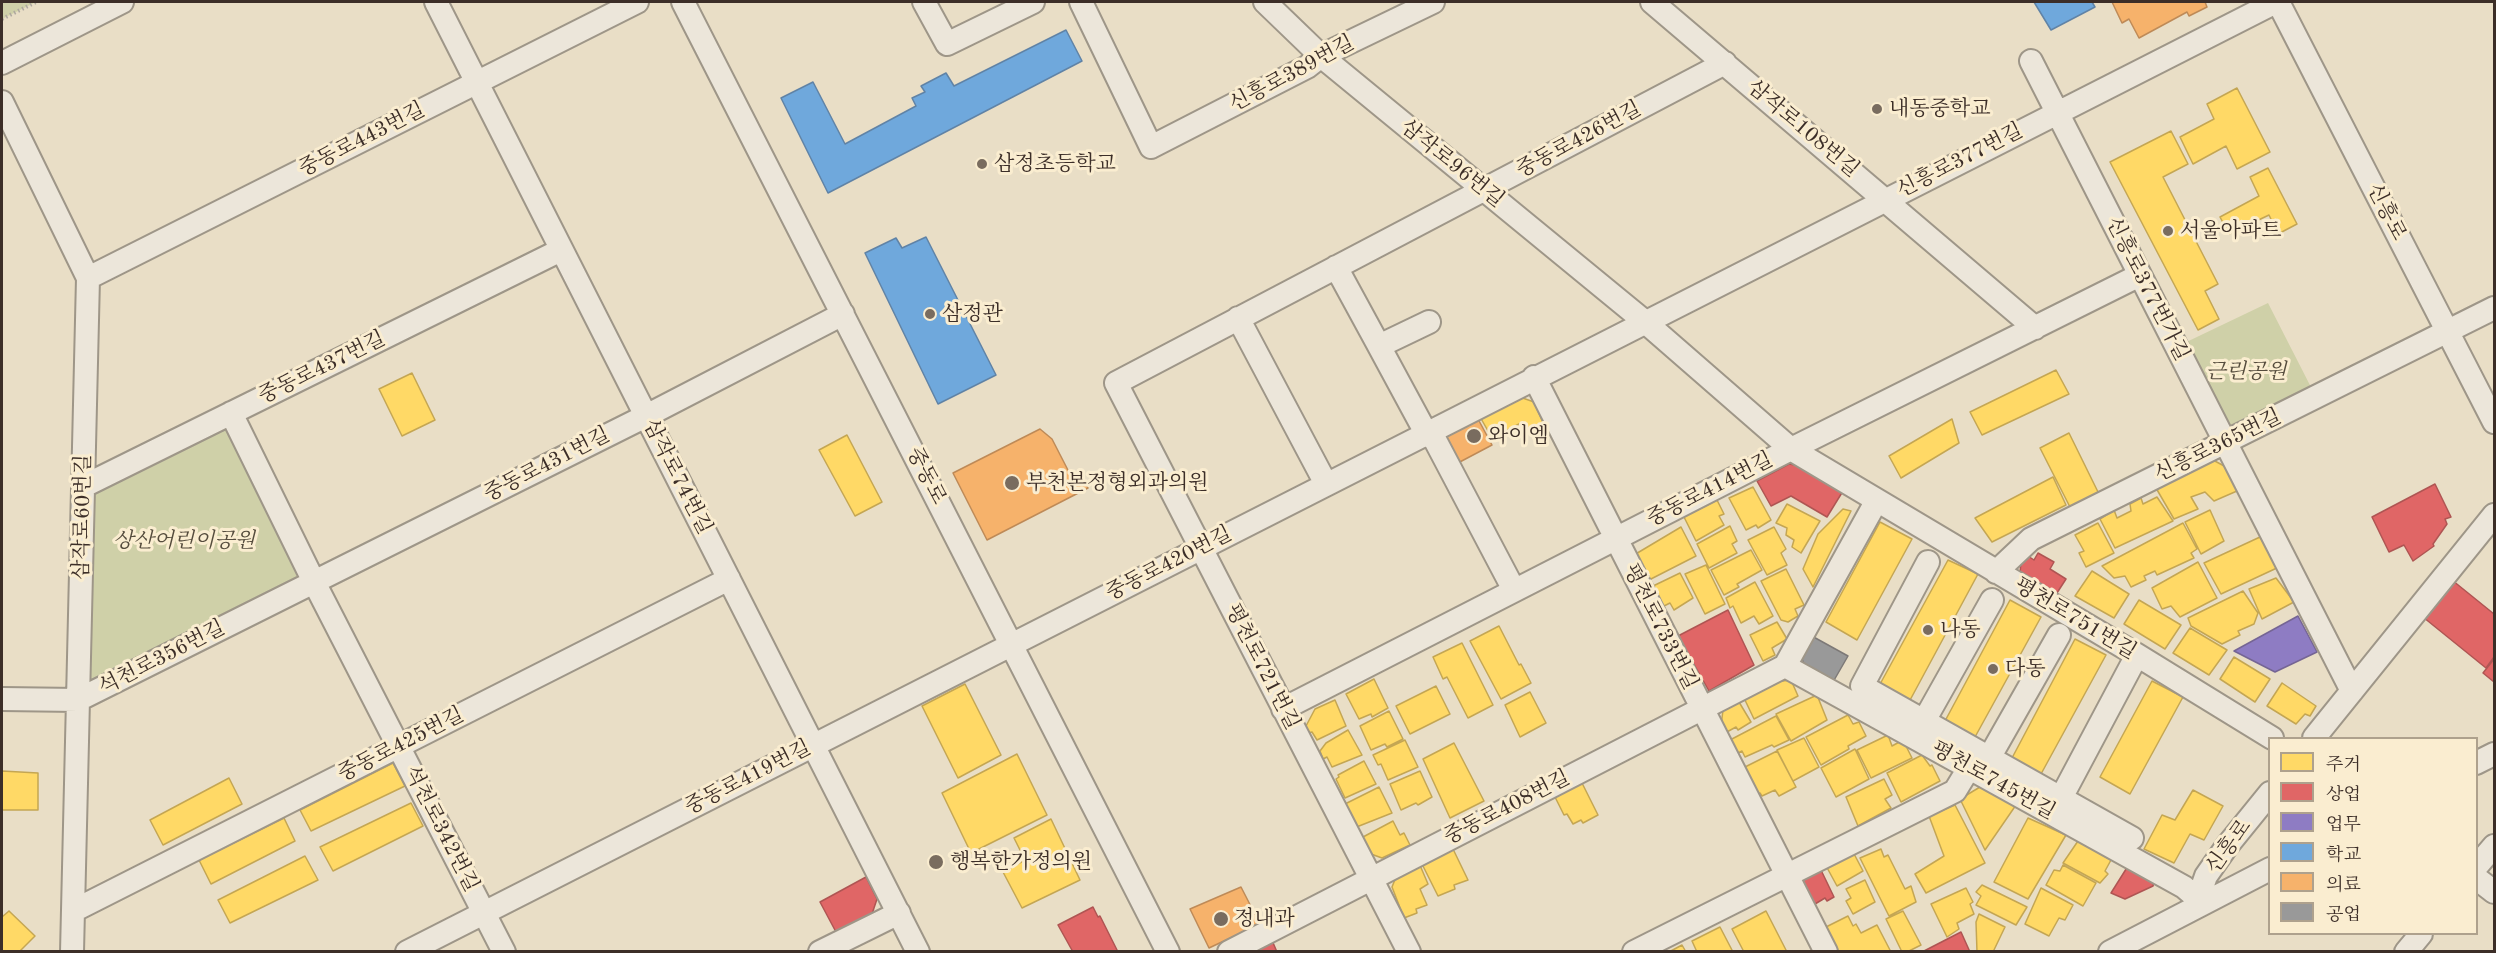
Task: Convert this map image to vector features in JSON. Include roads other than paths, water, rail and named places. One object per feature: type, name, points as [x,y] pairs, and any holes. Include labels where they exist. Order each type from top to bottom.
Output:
[{"type":"street","points":[[2,63],[122,2]]},
{"type":"street","name":"삼작로74번길","points":[[436,2],[918,951]]},
{"type":"street","name":"중동로443번길","points":[[88,278],[637,2]]},
{"type":"street","name":"중동로","points":[[683,2],[1168,951]]},
{"type":"street","points":[[924,2],[946,44],[1030,2]]},
{"type":"street","name":"신흥로389번길","points":[[1081,2],[1151,147],[1307,67],[1321,56],[1433,2]]},
{"type":"street","name":"삼작로96번길","points":[[1265,2],[1321,56],[1644,321]]},
{"type":"street","name":"삼작로108번길","points":[[1652,2],[2035,328]]},
{"type":"street","name":"신흥로377번길","points":[[1644,321],[2277,2]]},
{"type":"street","name":"신흥로","points":[[2277,2],[2494,422]]},
{"type":"street","name":"신흥로377번가길","points":[[2031,61],[2352,691]]},
{"type":"street","name":"중동로426번길","points":[[1116,382],[1725,63]]},
{"type":"street","name":"삼작로60번길","points":[[2,102],[88,278],[72,951]]},
{"type":"street","name":"중동로437번길","points":[[84,486],[561,250]]},
{"type":"street","points":[[1336,267],[1426,432],[1435,440],[1514,590]]},
{"type":"street","name":"중동로414번길","points":[[1283,709],[1615,538],[2140,275]]},
{"type":"street","name":"신흥로365번길","points":[[1996,572],[2031,538],[2494,308]]},
{"type":"street","name":"중동로431번길","points":[[314,582],[646,416],[843,314]]},
{"type":"street","points":[[1238,318],[1326,484]]},
{"type":"street","name":"중동로420번길","points":[[1012,645],[1644,321]]},
{"type":"street","name":"평천로751번길","points":[[1644,321],[1791,449],[2270,737]]},
{"type":"street","points":[[1383,353],[1429,322]]},
{"type":"street","name":"평천로733번길","points":[[1534,377],[1785,876],[1826,951]]},
{"type":"street","name":"평천로721번길","points":[[1116,382],[1409,951]]},
{"type":"street","points":[[231,413],[398,746]]},
{"type":"street","points":[[1785,666],[1877,500]]},
{"type":"street","points":[[2315,737],[2494,515]]},
{"type":"street","points":[[1928,562],[1862,686],[2132,838]]},
{"type":"street","name":"중동로425번길","points":[[73,911],[729,579]]},
{"type":"street","name":"석천로356번길","points":[[2,699],[78,700],[314,582]]},
{"type":"street","points":[[1924,721],[1992,600]]},
{"type":"street","points":[[1989,758],[2059,635]]},
{"type":"street","name":"중동로419번길","points":[[484,912],[1012,645]]},
{"type":"street","points":[[2061,798],[2137,655]]},
{"type":"street","name":"중동로408번길","points":[[1229,951],[1785,666]]},
{"type":"street","name":"평천로745번길","points":[[1785,666],[2184,887],[2199,902]]},
{"type":"street","name":"석천로342번길","points":[[398,746],[504,951]]},
{"type":"street","points":[[2478,762],[2494,754]]},
{"type":"street","points":[[1634,951],[1955,791],[1969,768]]},
{"type":"street","name":"신흥로","points":[[2199,902],[2206,876],[2268,795]]},
{"type":"street","points":[[2478,865],[2494,846]]},
{"type":"street","points":[[2110,951],[2199,902],[2268,870]]},
{"type":"street","points":[[2478,880],[2494,892]]},
{"type":"street","name":"석천로342번길","points":[[407,951],[484,912]]},
{"type":"street","points":[[820,951],[898,913]]},
{"type":"place","name":"내동중학교","points":[[1877,109]]},
{"type":"place","name":"삼정초등학교","points":[[982,164]]},
{"type":"place","name":"서울아파트","points":[[2168,231]]},
{"type":"place","name":"삼정관","points":[[930,314]]},
{"type":"place","name":"와이엠","points":[[1474,436]]},
{"type":"place","name":"부천본정형외과의원","points":[[1012,483]]},
{"type":"place","name":"나동","points":[[1928,630]]},
{"type":"place","name":"다동","points":[[1993,669]]},
{"type":"place","name":"행복한가정의원","points":[[936,862]]},
{"type":"place","name":"정내과","points":[[1221,919]]},
{"type":"park label","name":"근린공원","points":[[2246,372]]},
{"type":"park label","name":"상산어린이공원","points":[[184,541]]}]
